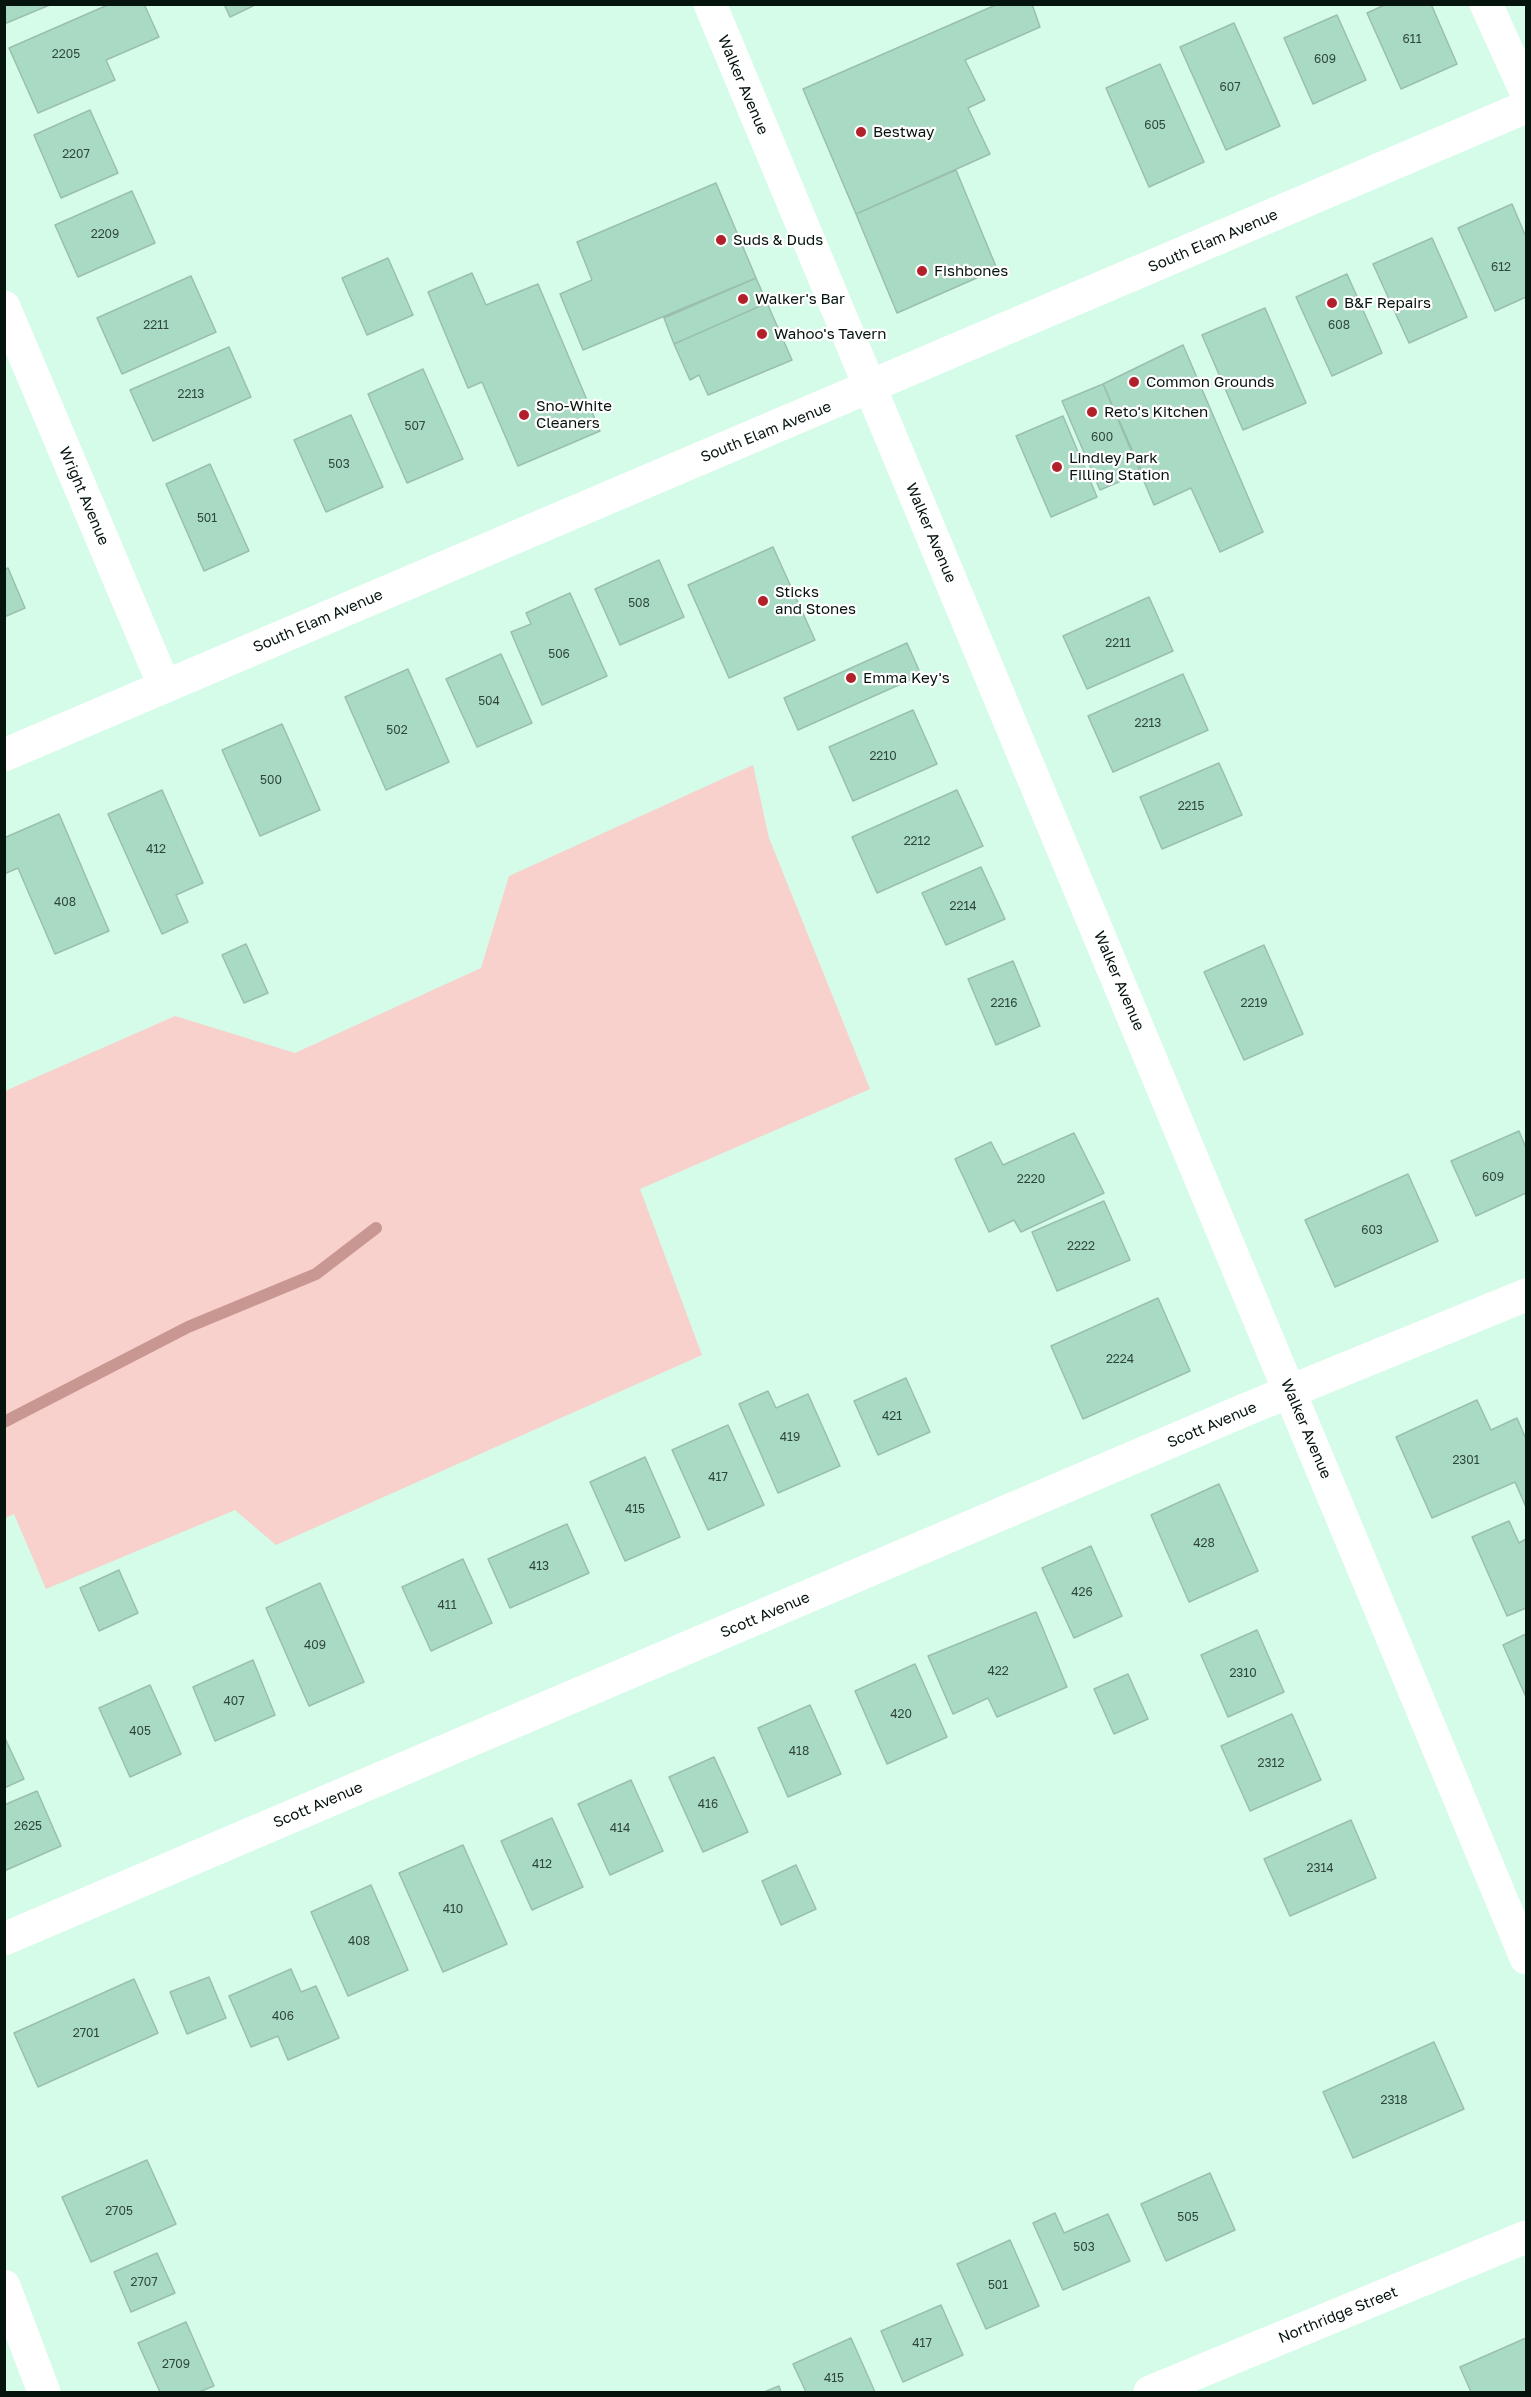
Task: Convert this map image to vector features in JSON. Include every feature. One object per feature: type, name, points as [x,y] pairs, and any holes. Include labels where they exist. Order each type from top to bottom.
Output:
[{"type":"street","name":"Walker Avenue","points":[[710,4],[1527,1958]]},
{"type":"street","points":[[1486,4],[1527,92]]},
{"type":"street","name":"South Elam Avenue","points":[[4,755],[1527,107]]},
{"type":"street","name":"Wright Avenue","points":[[4,307],[164,686]]},
{"type":"street","name":"Scott Avenue","points":[[4,1939],[1290,1391],[1527,1295]]},
{"type":"street","name":"Northridge Street","points":[[1150,2392],[1527,2237]]},
{"type":"street","points":[[4,2286],[44,2392]]},
{"type":"shaded area","points":[[753,765],[769,838],[870,1089],[640,1189],[702,1355],[276,1545],[235,1510],[46,1589],[14,1514],[5,1518],[5,1091],[175,1016],[295,1053],[481,968],[509,876]]},
{"type":"building","points":[[4,4],[52,4],[4,24]]},
{"type":"building","points":[[110,4],[144,4],[159,37],[106,60],[115,80],[38,113],[9,48]]},
{"type":"building","points":[[224,4],[257,4],[230,17]]},
{"type":"building","points":[[998,4],[1032,4],[1040,27],[965,60],[985,100],[968,108],[990,154],[856,214],[803,89]]},
{"type":"building","points":[[1387,4],[1431,4],[1457,64],[1401,89],[1367,13]]},
{"type":"building","points":[[1337,15],[1366,80],[1313,104],[1284,38]]},
{"type":"building","points":[[1234,23],[1280,126],[1226,150],[1180,47]]},
{"type":"building","points":[[1160,64],[1204,162],[1149,187],[1106,88]]},
{"type":"building","points":[[90,110],[118,173],[61,198],[34,135]]},
{"type":"building","points":[[956,170],[997,269],[897,313],[856,214]]},
{"type":"building","points":[[716,183],[756,278],[583,350],[560,294],[592,280],[577,242]]},
{"type":"building","points":[[132,191],[155,243],[78,277],[55,225]]},
{"type":"building","points":[[1512,204],[1526,237],[1526,297],[1495,311],[1458,228]]},
{"type":"building","points":[[1432,238],[1467,317],[1409,343],[1373,264]]},
{"type":"building","points":[[388,258],[413,315],[367,335],[342,278]]},
{"type":"building","points":[[472,273],[486,305],[538,284],[600,431],[518,466],[482,382],[468,388],[428,292]]},
{"type":"building","points":[[1347,274],[1382,353],[1332,376],[1296,297]]},
{"type":"building","points":[[191,276],[216,332],[122,374],[97,318]]},
{"type":"building","points":[[756,278],[767,303],[674,344],[664,318]]},
{"type":"building","points":[[767,303],[792,360],[708,395],[699,375],[690,380],[674,344]]},
{"type":"building","points":[[1265,308],[1306,403],[1243,430],[1202,335]]},
{"type":"building","points":[[1183,345],[1263,532],[1220,552],[1191,488],[1154,505],[1103,384]]},
{"type":"building","points":[[229,347],[251,397],[153,441],[130,390]]},
{"type":"building","points":[[423,369],[463,459],[407,483],[368,394]]},
{"type":"building","points":[[1103,384],[1142,472],[1100,490],[1062,401]]},
{"type":"building","points":[[351,415],[383,487],[326,512],[294,440]]},
{"type":"building","points":[[1063,416],[1097,497],[1051,517],[1016,436]]},
{"type":"building","points":[[210,464],[249,551],[204,571],[166,484]]},
{"type":"building","points":[[773,547],[815,640],[729,678],[688,585]]},
{"type":"building","points":[[659,560],[684,617],[620,645],[595,589]]},
{"type":"building","points":[[8,568],[25,608],[4,617],[4,570]]},
{"type":"building","points":[[570,593],[607,676],[542,705],[511,632],[531,624],[526,613]]},
{"type":"building","points":[[1149,597],[1173,651],[1087,689],[1063,636]]},
{"type":"building","points":[[907,643],[921,675],[798,730],[784,698]]},
{"type":"building","points":[[501,654],[532,723],[477,747],[446,679]]},
{"type":"building","points":[[408,669],[449,762],[386,790],[345,697]]},
{"type":"building","points":[[1183,674],[1208,730],[1113,772],[1088,716]]},
{"type":"building","points":[[913,710],[937,764],[853,801],[829,747]]},
{"type":"building","points":[[282,724],[320,810],[260,836],[222,750]]},
{"type":"building","points":[[1219,763],[1242,815],[1162,849],[1140,797]]},
{"type":"building","points":[[162,790],[203,883],[176,895],[188,922],[162,934],[108,814]]},
{"type":"building","points":[[957,790],[983,846],[877,893],[852,837]]},
{"type":"building","points":[[59,814],[109,931],[55,954],[18,868],[4,874],[4,838]]},
{"type":"building","points":[[981,867],[1005,919],[946,945],[922,893]]},
{"type":"building","points":[[246,944],[268,993],[244,1003],[222,955]]},
{"type":"building","points":[[1264,945],[1303,1034],[1244,1060],[1204,972]]},
{"type":"building","points":[[1013,961],[1040,1026],[996,1045],[968,979]]},
{"type":"building","points":[[1519,1131],[1526,1148],[1526,1193],[1476,1216],[1451,1161]]},
{"type":"building","points":[[1074,1133],[1104,1193],[1021,1232],[1014,1220],[989,1232],[955,1159],[991,1142],[1003,1165]]},
{"type":"building","points":[[1408,1174],[1438,1241],[1335,1287],[1305,1220]]},
{"type":"building","points":[[1104,1201],[1130,1260],[1057,1291],[1032,1232]]},
{"type":"building","points":[[1158,1298],[1190,1371],[1083,1419],[1051,1346]]},
{"type":"building","points":[[906,1378],[930,1432],[878,1455],[854,1401]]},
{"type":"building","points":[[768,1391],[776,1408],[808,1394],[840,1466],[778,1493],[739,1404]]},
{"type":"building","points":[[1477,1400],[1491,1430],[1517,1418],[1526,1439],[1526,1507],[1515,1482],[1432,1518],[1396,1437]]},
{"type":"building","points":[[728,1425],[764,1505],[708,1530],[672,1450]]},
{"type":"building","points":[[645,1457],[680,1537],[625,1561],[590,1482]]},
{"type":"building","points":[[1219,1484],[1258,1571],[1189,1602],[1151,1515]]},
{"type":"building","points":[[1509,1521],[1519,1543],[1526,1539],[1526,1608],[1507,1616],[1472,1537]]},
{"type":"building","points":[[567,1524],[589,1573],[510,1608],[488,1559]]},
{"type":"building","points":[[1091,1546],[1122,1616],[1074,1638],[1042,1568]]},
{"type":"building","points":[[463,1559],[492,1623],[431,1651],[402,1587]]},
{"type":"building","points":[[119,1570],[138,1613],[99,1631],[80,1588]]},
{"type":"building","points":[[320,1583],[364,1682],[309,1706],[266,1608]]},
{"type":"building","points":[[1036,1612],[1067,1687],[997,1717],[988,1698],[953,1714],[928,1656]]},
{"type":"building","points":[[1257,1630],[1284,1692],[1228,1717],[1201,1655]]},
{"type":"building","points":[[1526,1634],[1526,1697],[1503,1645]]},
{"type":"building","points":[[253,1660],[275,1715],[215,1741],[193,1687]]},
{"type":"building","points":[[915,1664],[947,1737],[887,1764],[855,1691]]},
{"type":"building","points":[[1128,1674],[1148,1719],[1114,1734],[1094,1689]]},
{"type":"building","points":[[150,1685],[181,1754],[130,1777],[99,1708]]},
{"type":"building","points":[[810,1705],[841,1774],[788,1797],[758,1728]]},
{"type":"building","points":[[1292,1714],[1321,1780],[1250,1811],[1221,1746]]},
{"type":"building","points":[[4,1736],[24,1779],[4,1788]]},
{"type":"building","points":[[714,1757],[748,1832],[703,1852],[669,1777]]},
{"type":"building","points":[[631,1780],[663,1851],[610,1875],[578,1804]]},
{"type":"building","points":[[37,1791],[61,1846],[4,1871],[4,1805]]},
{"type":"building","points":[[552,1818],[583,1887],[532,1910],[501,1841]]},
{"type":"building","points":[[1351,1820],[1376,1878],[1290,1916],[1264,1859]]},
{"type":"building","points":[[463,1845],[507,1944],[443,1972],[399,1873]]},
{"type":"building","points":[[796,1865],[816,1909],[781,1925],[762,1881]]},
{"type":"building","points":[[371,1885],[408,1970],[348,1996],[311,1912]]},
{"type":"building","points":[[291,1969],[301,1992],[316,1986],[339,2038],[288,2060],[278,2036],[251,2047],[229,1996]]},
{"type":"building","points":[[209,1977],[226,2018],[187,2034],[170,1992]]},
{"type":"building","points":[[134,1979],[158,2033],[38,2087],[14,2033]]},
{"type":"building","points":[[1434,2042],[1464,2109],[1353,2158],[1323,2092]]},
{"type":"building","points":[[147,2160],[176,2224],[91,2262],[62,2197]]},
{"type":"building","points":[[1210,2173],[1235,2230],[1166,2261],[1141,2204]]},
{"type":"building","points":[[1055,2213],[1064,2233],[1108,2214],[1130,2261],[1063,2290],[1033,2223]]},
{"type":"building","points":[[1010,2240],[1039,2306],[986,2329],[957,2264]]},
{"type":"building","points":[[157,2253],[175,2293],[131,2312],[114,2272]]},
{"type":"building","points":[[941,2305],[963,2355],[903,2382],[881,2331]]},
{"type":"building","points":[[186,2322],[214,2386],[199,2392],[160,2392],[138,2343]]},
{"type":"building","points":[[851,2338],[875,2392],[806,2392],[793,2364]]},
{"type":"building","points":[[1526,2338],[1526,2392],[1471,2392],[1460,2367]]},
{"type":"building","points":[[779,2386],[781,2392],[764,2392]]},
{"type":"waterway","points":[[4,1422],[188,1327],[316,1274],[376,1228]]},
{"type":"place","name":"Bestway","points":[[861,132]]},
{"type":"place","name":"Suds & Duds","points":[[721,240]]},
{"type":"place","name":"Fishbones","points":[[922,271]]},
{"type":"place","name":"Walker's Bar","points":[[743,299]]},
{"type":"place","name":"B&F Repairs","points":[[1332,303]]},
{"type":"place","name":"Wahoo's Tavern","points":[[762,334]]},
{"type":"place","name":"Common Grounds","points":[[1134,382]]},
{"type":"place","name":"Reto's Kitchen","points":[[1092,412]]},
{"type":"place","name":"Sno-White Cleaners","points":[[524,415]]},
{"type":"place","name":"Lindley Park Filling Station","points":[[1057,467]]},
{"type":"place","name":"Sticks and Stones","points":[[763,601]]},
{"type":"place","name":"Emma Key's","points":[[851,678]]}]
